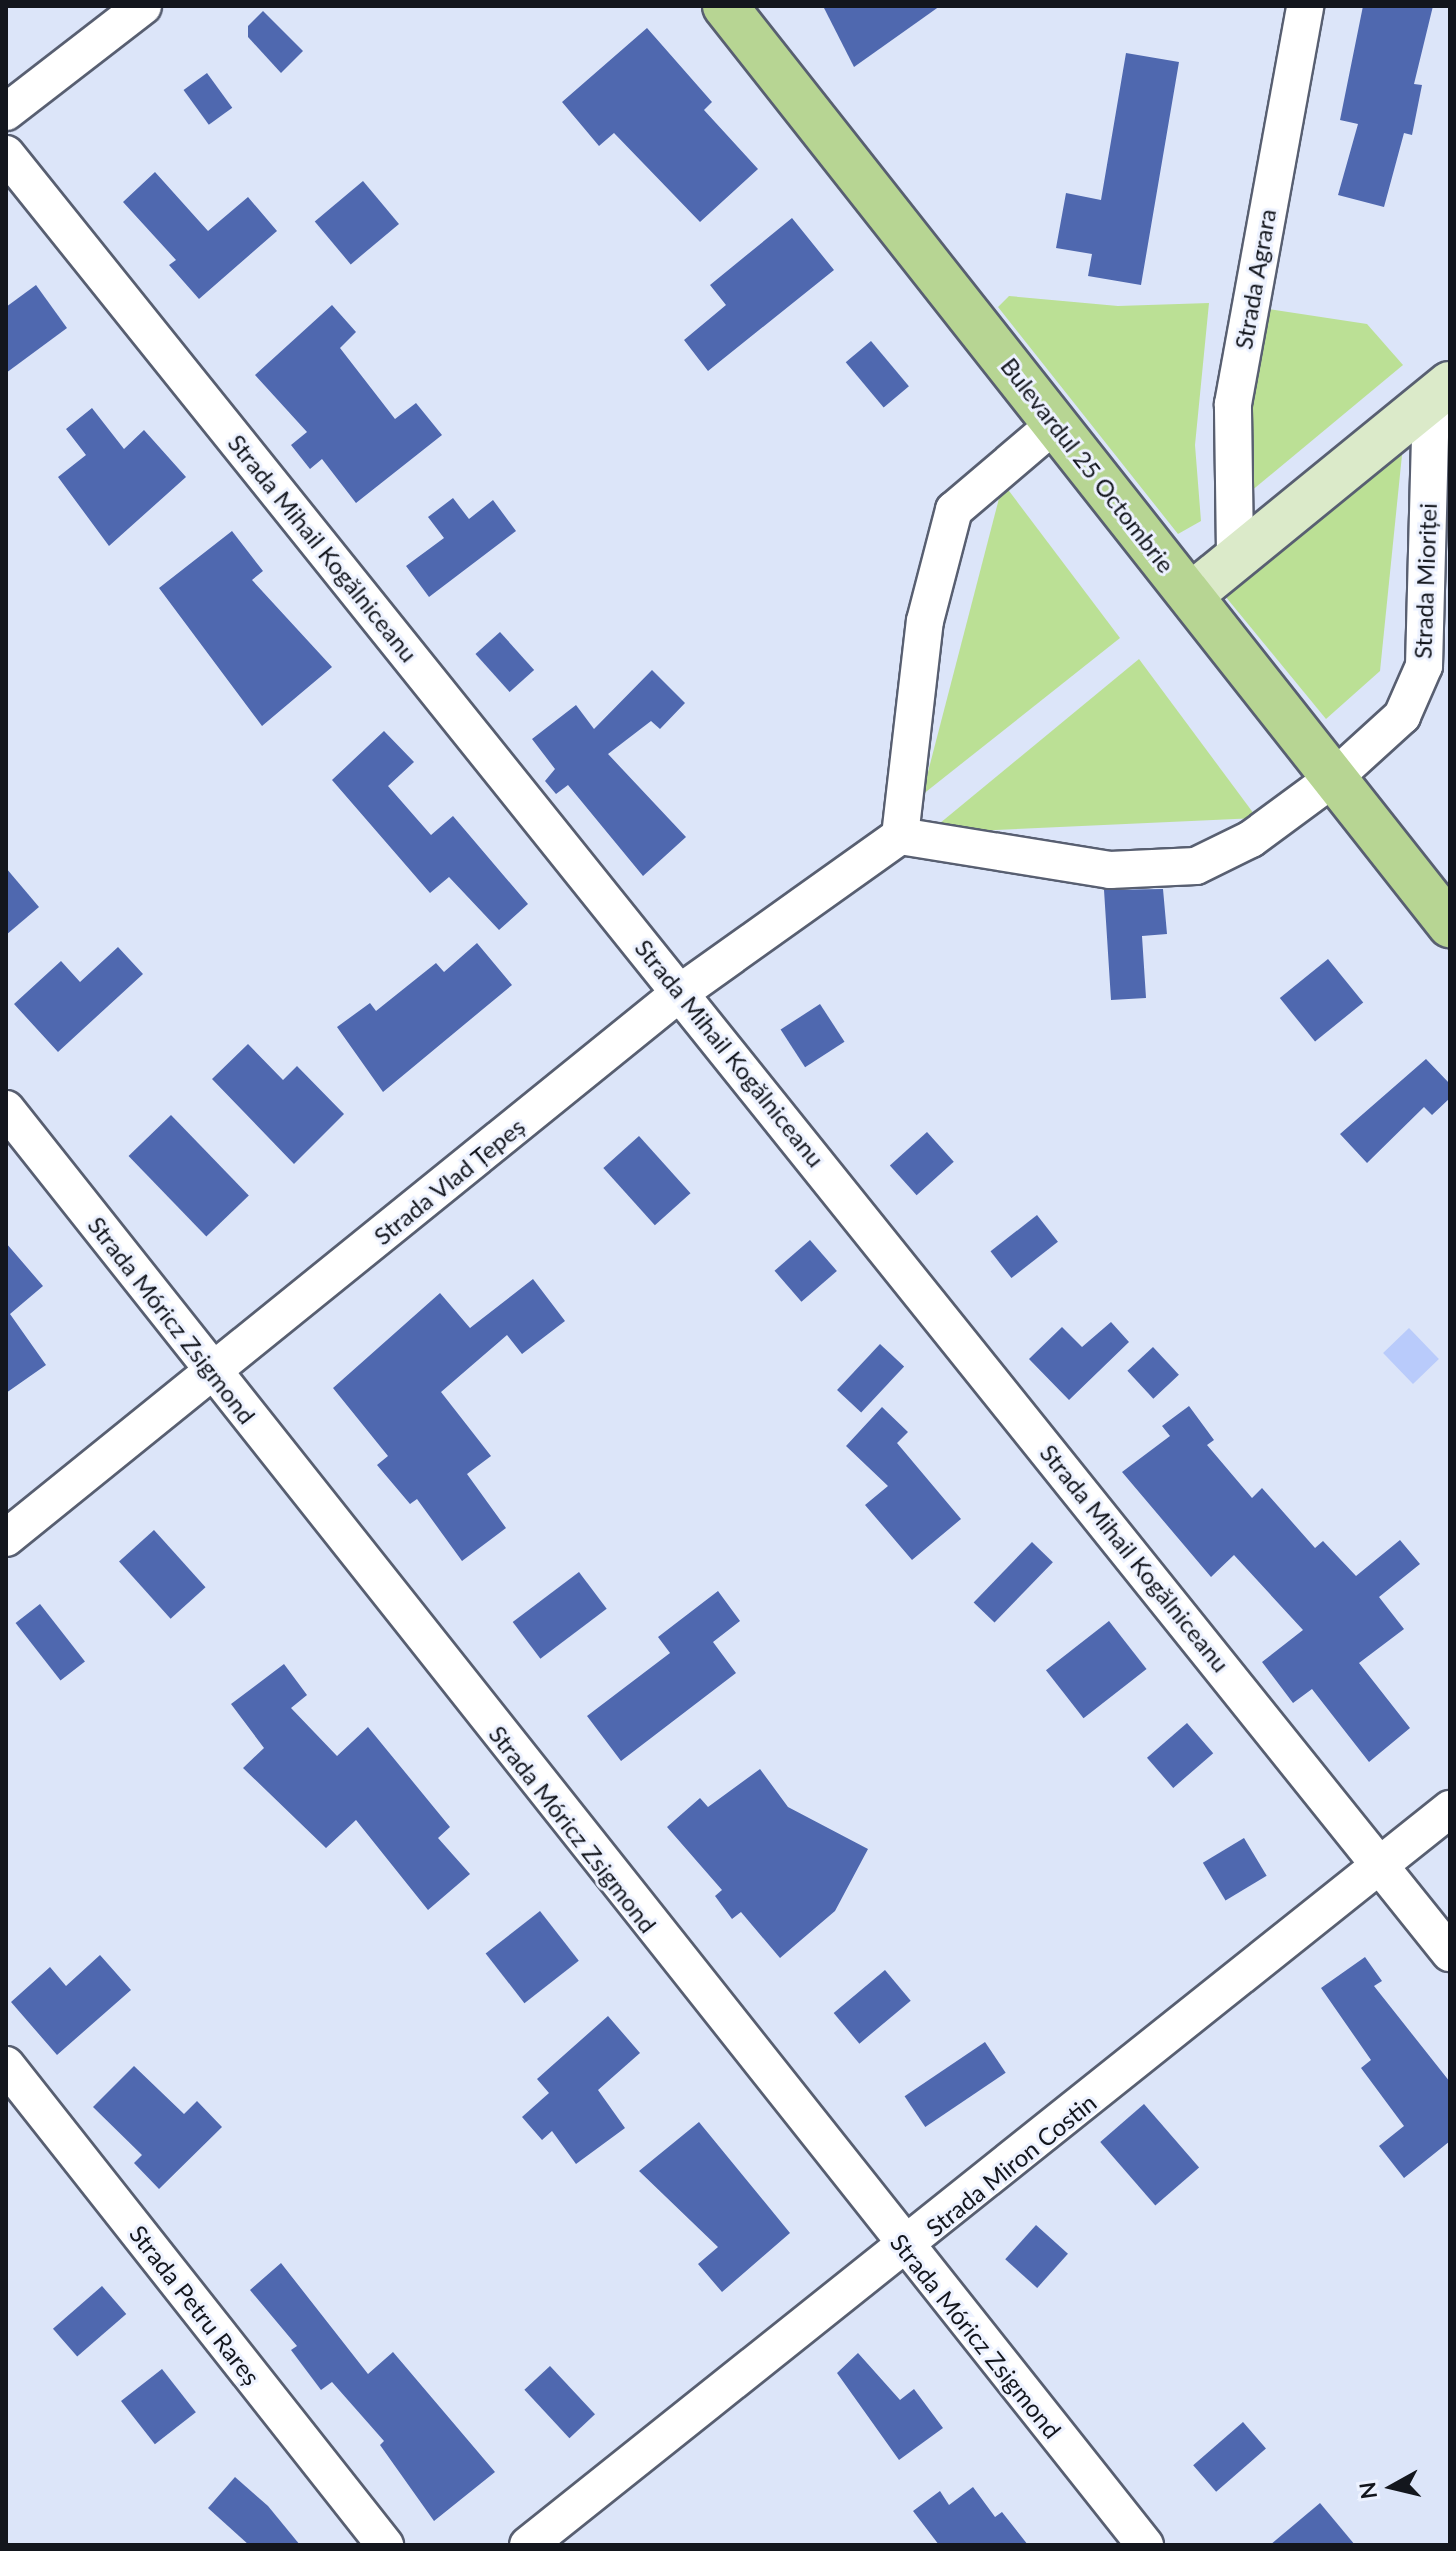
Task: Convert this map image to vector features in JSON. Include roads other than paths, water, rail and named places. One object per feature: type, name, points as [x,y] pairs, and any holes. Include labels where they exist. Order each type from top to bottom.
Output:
[{"type":"main road","name":"Bulevardul 25 Octombrie","points":[[725,6],[1450,925]]},
{"type":"street","points":[[6,112],[143,6]]},
{"type":"street","name":"Strada Agrara","points":[[1235,553],[1233,404],[1305,6]]},
{"type":"street","name":"Strada Mihail Kogălniceanu","points":[[6,154],[1450,1953]]},
{"type":"street","name":"Strada Mioriței","points":[[1191,595],[1235,553],[1440,391]]},
{"type":"street","name":"Strada Mioriței","points":[[900,836],[1110,870],[1196,866],[1251,839],[1335,777],[1402,716],[1424,666],[1440,391]]},
{"type":"street","points":[[900,836],[925,621],[954,510],[1055,424]]},
{"type":"street","name":"Strada Vlad Țepeș","points":[[6,1538],[214,1374],[681,992],[900,836]]},
{"type":"street","name":"Strada Móricz Zsigmond","points":[[6,1109],[906,2250],[1145,2545]]},
{"type":"street","name":"Strada Miron Costin","points":[[528,2545],[906,2250],[1450,1809]]},
{"type":"street","name":"Strada Petru Rareș","points":[[6,2065],[385,2545]]},
{"type":"water","points":[[1409,1328],[1439,1359],[1413,1384],[1383,1353]]}]
